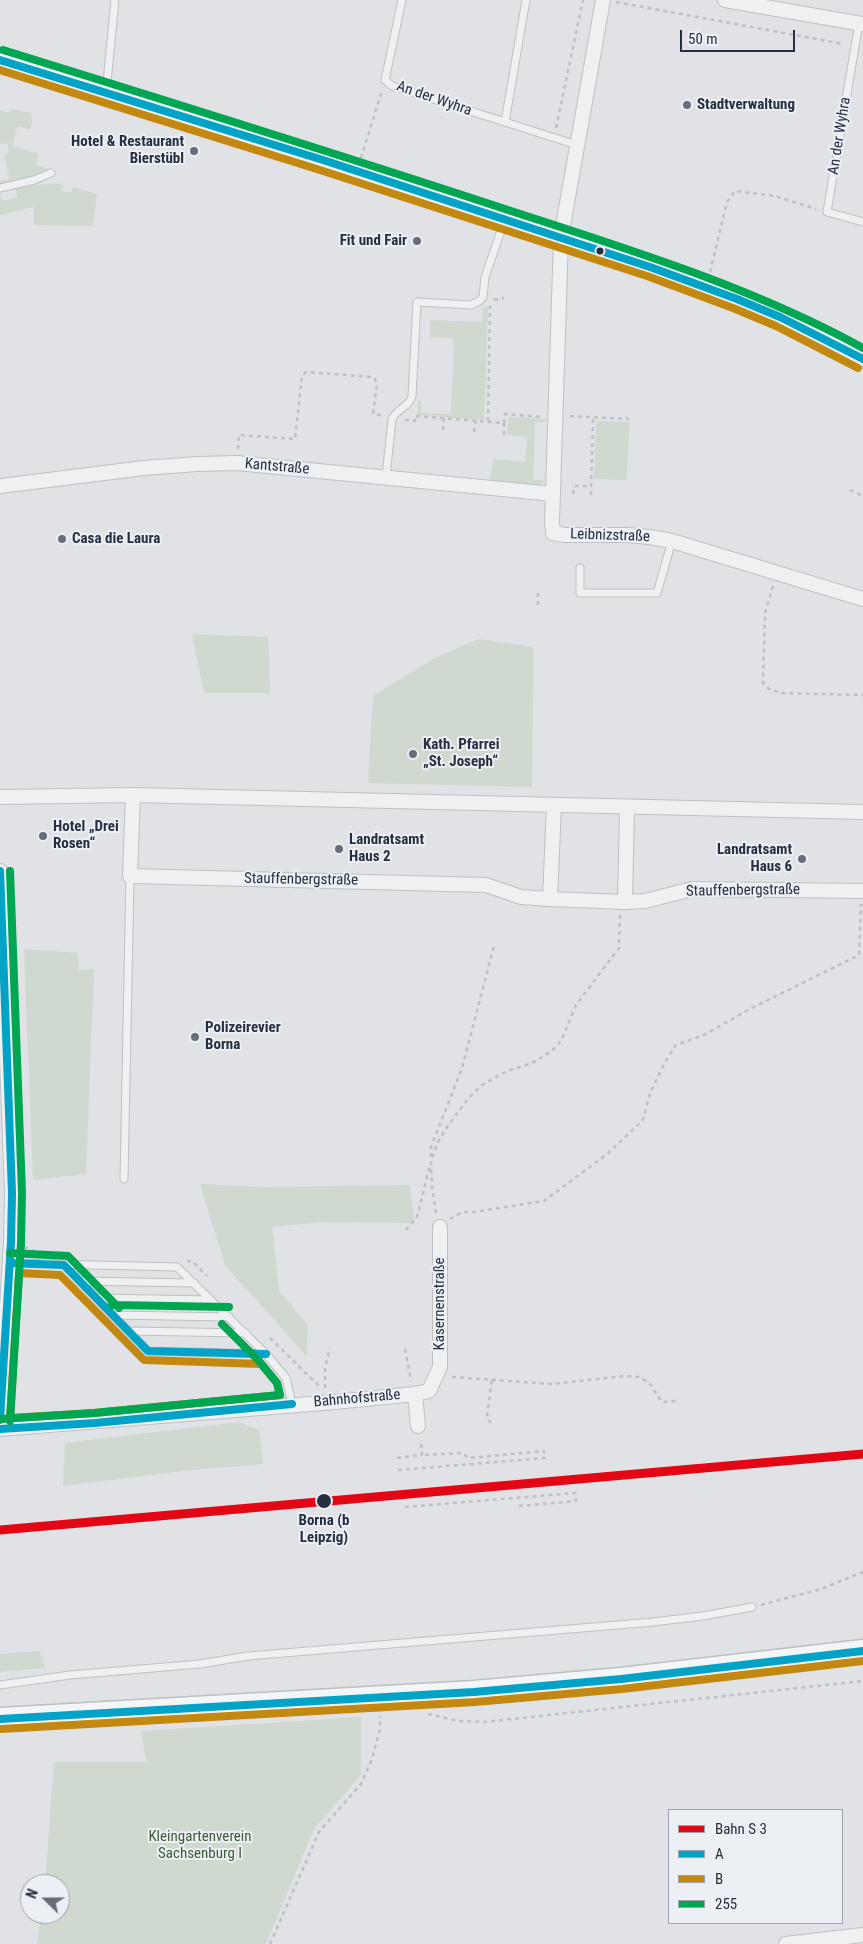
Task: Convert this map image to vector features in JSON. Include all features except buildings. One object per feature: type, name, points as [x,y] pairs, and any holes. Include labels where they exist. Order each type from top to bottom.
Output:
[{"type":"main road","points":[[0,1719],[474,1692],[644,1676],[863,1651]]},
{"type":"street","points":[[561,237],[603,0]]},
{"type":"street","name":"An der Wyhra","points":[[725,0],[861,24]]},
{"type":"street","points":[[0,60],[106,93],[163,108],[706,286],[792,322],[863,359]]},
{"type":"street","name":"Leibnizstraße","points":[[561,237],[553,533],[564,535],[649,536],[720,555],[863,599]]},
{"type":"street","name":"Kantstraße","points":[[0,486],[144,468],[236,463],[553,494]]},
{"type":"street","points":[[0,797],[133,795],[863,812]]},
{"type":"street","points":[[130,876],[133,795]]},
{"type":"street","points":[[550,899],[554,805]]},
{"type":"street","points":[[623,902],[627,807]]},
{"type":"street","points":[[0,871],[12,1187],[10,1263],[0,1420]]},
{"type":"street","name":"Stauffenbergstraße","points":[[130,876],[466,884],[498,888],[521,897],[623,902],[645,901],[692,889],[862,891]]},
{"type":"street","name":"Kasernenstraße","points":[[435,1379],[440,1367],[440,1227]]},
{"type":"street","name":"Bahnhofstraße","points":[[0,1429],[95,1423],[292,1404],[413,1388],[430,1390],[435,1379]]},
{"type":"street","name":"Bahnhofstraße","points":[[413,1388],[418,1426]]},
{"type":"street","points":[[786,1944],[863,1934]]},
{"type":"lane","points":[[106,93],[115,0]]},
{"type":"lane","name":"An der Wyhra","points":[[402,0],[385,80],[392,86],[577,145]]},
{"type":"lane","points":[[505,122],[526,0]]},
{"type":"lane","name":"An der Wyhra","points":[[827,212],[855,46],[861,24]]},
{"type":"lane","points":[[0,188],[34,180],[51,173]]},
{"type":"lane","points":[[827,212],[863,222]]},
{"type":"lane","points":[[386,477],[392,419],[394,414],[407,406],[412,396],[417,302],[471,305],[480,302],[505,219]]},
{"type":"lane","points":[[580,568],[580,593],[657,593],[672,541]]},
{"type":"lane","points":[[124,1179],[130,876]]},
{"type":"lane","points":[[10,1263],[177,1267],[266,1354],[286,1378],[292,1404]]},
{"type":"lane","points":[[64,1265],[148,1351],[266,1354]]},
{"type":"lane","points":[[80,1281],[194,1284]]},
{"type":"lane","points":[[96,1298],[211,1300]]},
{"type":"lane","points":[[112,1315],[229,1316]]},
{"type":"lane","points":[[128,1331],[246,1333]]},
{"type":"lane","points":[[0,1685],[70,1675],[200,1664],[248,1656],[653,1622],[703,1616],[752,1607]]},
{"type":"path","points":[[554,138],[583,0]]},
{"type":"path","points":[[603,0],[855,46]]},
{"type":"path","points":[[357,171],[385,80]]},
{"type":"path","points":[[706,286],[727,202],[735,191],[774,196],[827,212]]},
{"type":"path","points":[[488,422],[490,300],[504,298]]},
{"type":"path","points":[[236,463],[239,435],[295,439],[302,376],[306,372],[372,377],[375,379],[376,384],[373,413],[392,419],[415,421]]},
{"type":"path","points":[[504,435],[505,414],[629,419]]},
{"type":"path","points":[[414,428],[415,416],[504,423]]},
{"type":"path","points":[[443,430],[444,418]]},
{"type":"path","points":[[591,495],[592,418]]},
{"type":"path","points":[[474,432],[476,421]]},
{"type":"path","points":[[573,494],[574,487],[576,486],[592,486]]},
{"type":"path","points":[[850,490],[863,496]]},
{"type":"path","points":[[777,573],[765,613],[763,683],[769,689],[780,693],[863,695]]},
{"type":"path","points":[[538,592],[538,605]]},
{"type":"path","points":[[494,946],[462,1068],[431,1147],[432,1186],[440,1227],[462,1212],[474,1212],[544,1200],[608,1154],[642,1120],[650,1093],[665,1062],[676,1045],[704,1035],[750,1009],[859,955],[862,891]]},
{"type":"path","points":[[406,1230],[417,1217],[431,1160],[438,1142],[446,1127],[467,1100],[482,1085],[507,1071],[532,1063],[552,1051],[561,1041],[576,1005],[618,948],[623,902]]},
{"type":"path","points":[[270,1338],[325,1392],[325,1368],[330,1348]]},
{"type":"path","points":[[405,1349],[413,1388]]},
{"type":"path","points":[[435,1379],[456,1377],[552,1384],[624,1376],[640,1377],[650,1384],[662,1402],[676,1401]]},
{"type":"path","points":[[491,1423],[487,1417],[492,1379]]},
{"type":"path","points":[[418,1426],[422,1455]]},
{"type":"path","points":[[397,1458],[463,1453],[468,1458],[544,1451],[545,1458],[398,1470]]},
{"type":"path","points":[[405,1507],[575,1493],[576,1501],[518,1506]]},
{"type":"path","points":[[752,1607],[821,1589],[863,1572]]},
{"type":"path","points":[[270,1944],[319,1832],[361,1784],[372,1758],[380,1729],[380,1710]]},
{"type":"green space","points":[[11,109],[32,113],[31,118],[33,119],[30,130],[18,126],[12,146],[39,154],[36,165],[49,169],[36,176],[0,184],[0,181],[10,179],[4,157],[9,151],[7,143],[0,144],[0,110],[9,113]]},
{"type":"green space","points":[[62,183],[61,190],[70,193],[73,187],[97,194],[93,226],[34,225],[34,207],[0,215],[0,192],[2,201],[17,198],[15,188]]},
{"type":"green space","points":[[488,307],[484,420],[418,415],[418,401],[421,401],[421,413],[451,414],[454,338],[430,337],[430,320],[482,322],[483,308]]},
{"type":"green space","points":[[509,417],[546,419],[546,422],[535,422],[533,480],[545,480],[542,484],[535,487],[490,481],[493,459],[525,462],[527,437],[507,435]]},
{"type":"green space","points":[[596,421],[629,422],[627,480],[594,479]]},
{"type":"green space","points":[[192,634],[268,637],[270,693],[204,693]]},
{"type":"green space","points":[[478,639],[533,647],[532,787],[368,783],[373,696],[433,659]]},
{"type":"green space","points":[[24,949],[78,953],[79,970],[94,969],[86,1174],[33,1180]]},
{"type":"green space","points":[[200,1184],[265,1187],[410,1185],[414,1223],[323,1222],[272,1227],[279,1291],[308,1325],[307,1357],[225,1265]]},
{"type":"green space","points":[[239,1422],[259,1430],[263,1464],[182,1471],[63,1486],[65,1443]]},
{"type":"green space","points":[[40,1651],[45,1668],[0,1672],[0,1654]]},
{"type":"green space","name":"Kleingartenverein Sachsenburg I","points":[[361,1717],[361,1775],[314,1829],[266,1944],[37,1944],[40,1924],[70,1924],[70,1874],[46,1874],[54,1762],[146,1762],[141,1731]]},
{"type":"transit line","name":"255","points":[[3,50],[317,148],[642,254],[732,287],[777,306],[863,348]]},
{"type":"transit line","name":"A","points":[[0,60],[323,160],[650,267],[780,317],[863,359]]},
{"type":"transit line","name":"B","points":[[0,70],[320,170],[647,276],[776,326],[858,368]]},
{"type":"transit line","name":"A","points":[[0,871],[12,1193],[11,1242],[0,1420]]},
{"type":"transit line","name":"255","points":[[10,871],[22,1193],[21,1243],[10,1421]]},
{"type":"transit line","name":"255","points":[[10,1253],[68,1256],[119,1308]]},
{"type":"transit line","name":"A","points":[[10,1263],[64,1265],[148,1351],[266,1354]]},
{"type":"transit line","name":"B","points":[[19,1273],[60,1275],[144,1360],[261,1364],[277,1383],[280,1395],[94,1413],[10,1418],[19,1273]]},
{"type":"transit line","name":"255","points":[[112,1305],[229,1307]]},
{"type":"transit line","name":"255","points":[[0,1419],[94,1413],[280,1395],[277,1383],[259,1361],[222,1324]]},
{"type":"transit line","name":"A","points":[[0,1429],[95,1423],[292,1404]]},
{"type":"transit line","points":[[0,1530],[863,1454]]},
{"type":"transit line","name":"A","points":[[0,1719],[474,1692],[621,1679],[863,1651]]},
{"type":"transit line","name":"B","points":[[1,1729],[475,1702],[622,1689],[863,1661]]},
{"type":"place","name":"Stadtverwaltung","points":[[687,105]]},
{"type":"place","name":"Hotel & Restaurant Bierstübl","points":[[194,151]]},
{"type":"place","name":"Fit und Fair","points":[[417,241]]},
{"type":"place","name":"Casa die Laura","points":[[62,539]]},
{"type":"place","name":"Kath. Pfarrei „St. Joseph“","points":[[413,754]]},
{"type":"place","name":"Hotel „Drei Rosen“","points":[[43,836]]},
{"type":"place","name":"Landratsamt Haus 2","points":[[339,849]]},
{"type":"place","name":"Landratsamt Haus 6","points":[[802,859]]},
{"type":"place","name":"Polizeirevier Borna","points":[[195,1037]]},
{"type":"place","name":"Borna (b Leipzig)","points":[[324,1501]]}]
